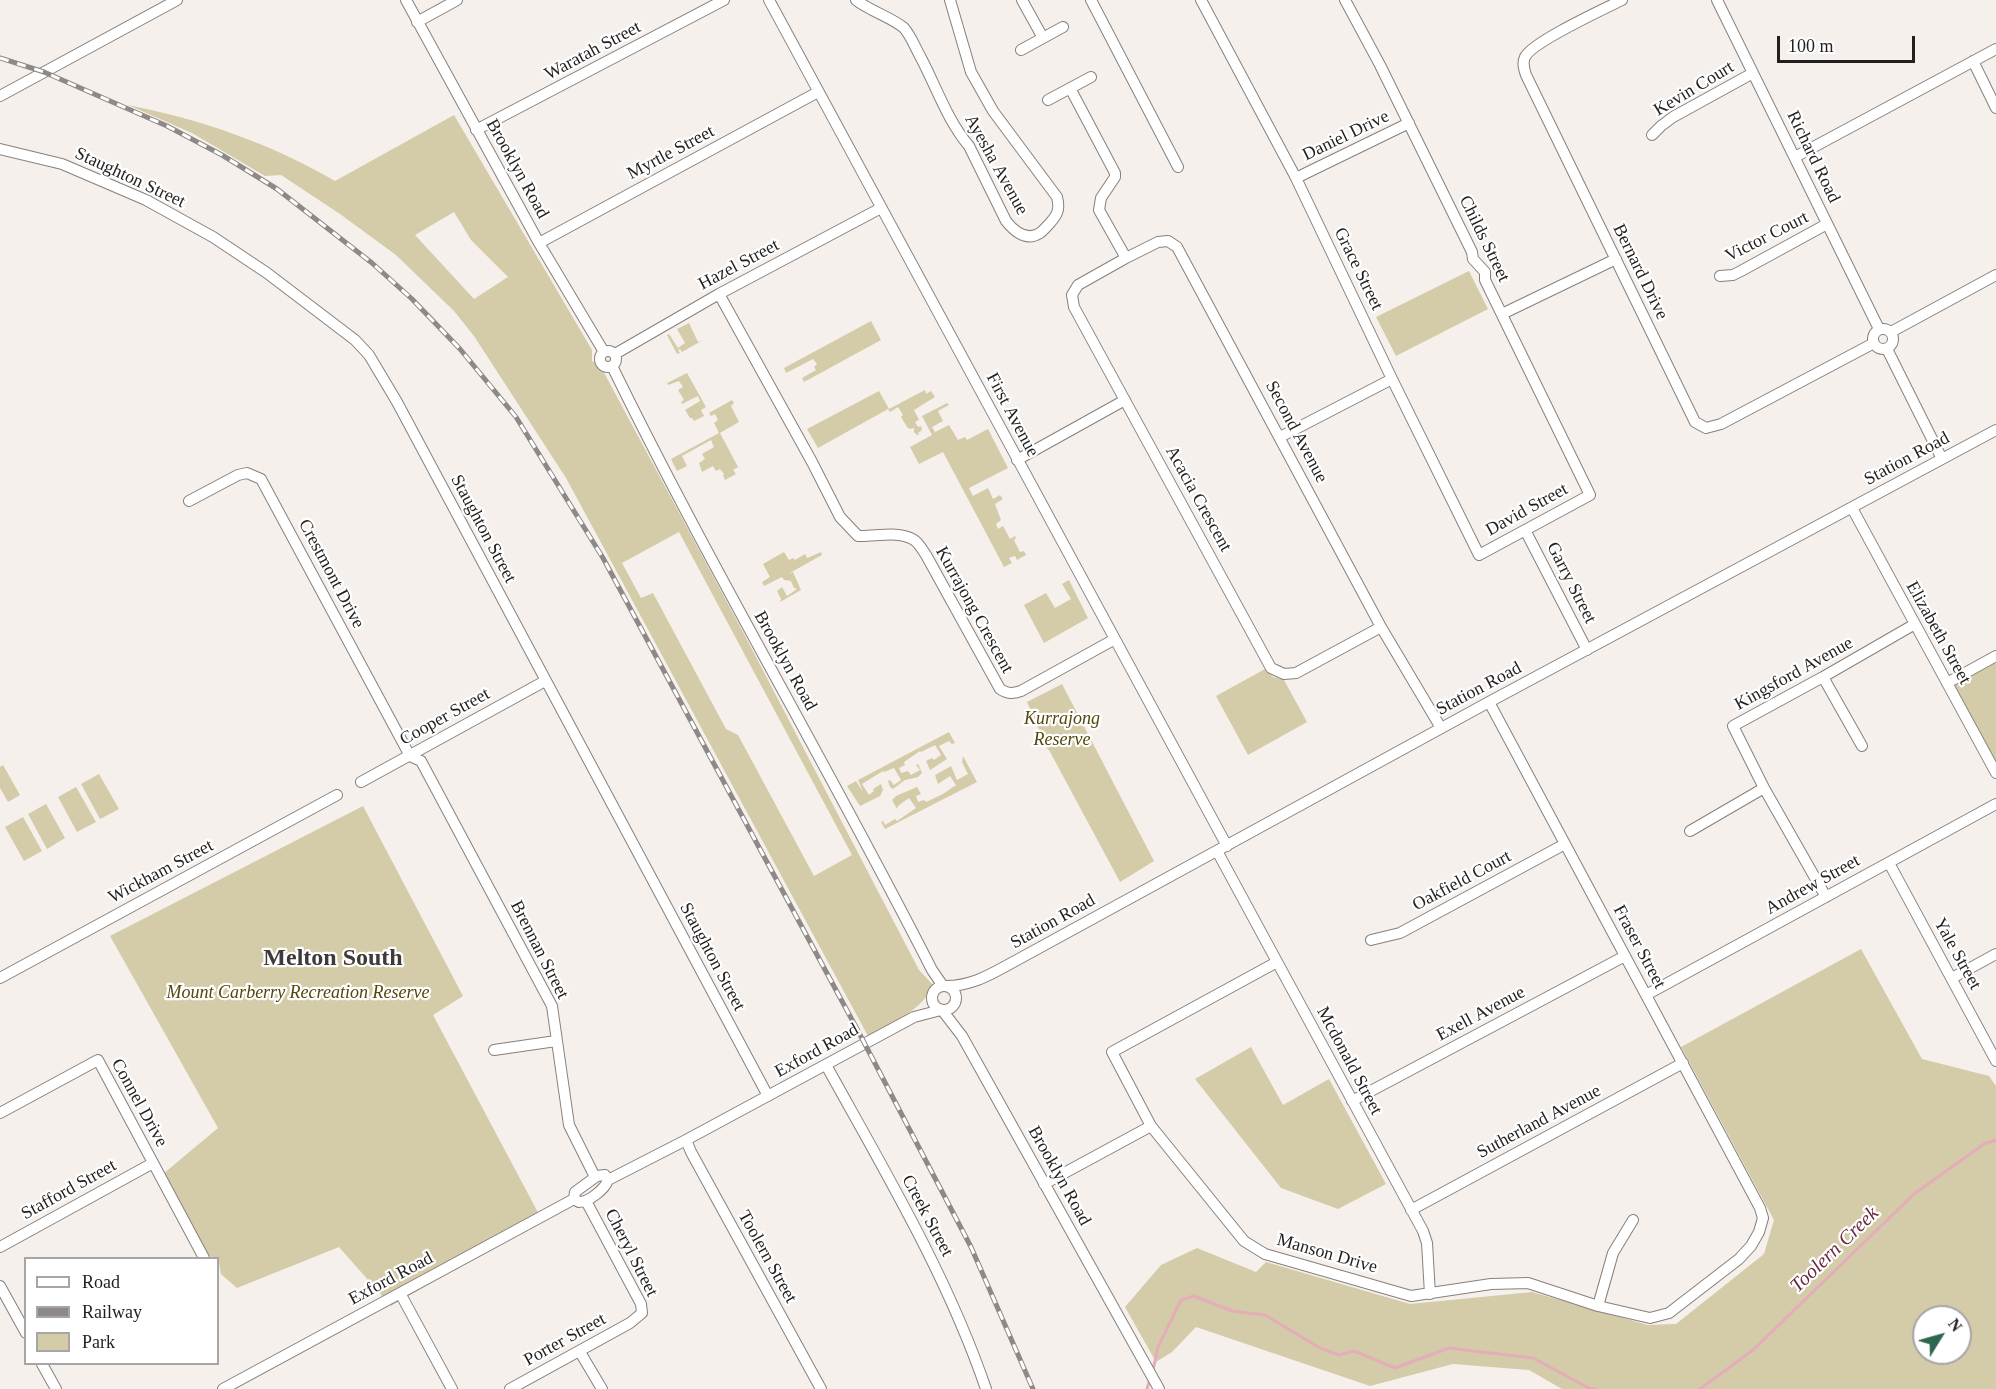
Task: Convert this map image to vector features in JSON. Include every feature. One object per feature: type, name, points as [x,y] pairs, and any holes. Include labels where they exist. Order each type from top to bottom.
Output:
[{"type":"street","points":[[0,96],[177,0]]},
{"type":"street","name":"Brooklyn Road","points":[[406,0],[539,243],[609,353],[616,360],[612,366],[657,458],[871,852],[932,970],[939,990]]},
{"type":"street","points":[[417,22],[457,0]]},
{"type":"street","name":"Waratah Street","points":[[476,130],[724,0]]},
{"type":"street","name":"First Avenue","points":[[769,0],[1227,846]]},
{"type":"street","name":"Ayesha Avenue","points":[[856,0],[864,7],[903,27],[915,46],[942,104],[961,137],[969,146],[1006,221],[1013,230],[1021,234],[1031,236],[1040,233],[1057,215],[1060,206],[1057,196],[993,111],[971,72],[950,0]]},
{"type":"street","points":[[1022,0],[1043,38]]},
{"type":"street","points":[[1091,0],[1178,167]]},
{"type":"street","name":"Grace Street","points":[[1201,0],[1296,178],[1479,555]]},
{"type":"street","name":"Childs Street","points":[[1345,0],[1409,123],[1472,252],[1473,259],[1485,272],[1485,280],[1590,495]]},
{"type":"street","name":"Bernard Drive","points":[[1622,0],[1538,44],[1525,57],[1523,65],[1695,422],[1707,428],[1721,424],[1874,344]]},
{"type":"street","name":"Richard Road","points":[[1717,0],[1827,224],[1885,331]]},
{"type":"street","points":[[1021,50],[1063,27]]},
{"type":"street","points":[[1795,157],[1996,49]]},
{"type":"street","points":[[1973,61],[1996,108]]},
{"type":"street","name":"Kevin Court","points":[[1652,135],[1666,121],[1753,73]]},
{"type":"street","points":[[1048,100],[1090,77]]},
{"type":"street","points":[[1070,88],[1115,173],[1115,177],[1101,198],[1099,210],[1126,258]]},
{"type":"street","name":"Myrtle Street","points":[[539,243],[818,92]]},
{"type":"street","name":"Daniel Drive","points":[[1296,178],[1409,123]]},
{"type":"street","name":"Staughton Street","points":[[0,149],[62,164],[146,200],[213,237],[267,273],[355,340],[369,355],[380,371],[768,1096]]},
{"type":"street","name":"Hazel Street","points":[[609,353],[881,208]]},
{"type":"street","name":"Victor Court","points":[[1720,276],[1741,271],[1827,224]]},
{"type":"street","name":"Second Avenue","points":[[1126,258],[1158,242],[1168,241],[1177,247],[1381,627],[1441,728]]},
{"type":"street","name":"Acacia Crescent","points":[[1126,258],[1078,285],[1072,295],[1074,307],[1271,668],[1284,674],[1296,673],[1381,627]]},
{"type":"street","points":[[1502,314],[1616,259]]},
{"type":"street","points":[[1887,349],[1878,348],[1874,344],[1873,337],[1996,275]]},
{"type":"street","name":"Kurrajong Crescent","points":[[719,294],[840,517],[858,536],[872,537],[895,533],[914,540],[926,555],[1000,689],[1006,693],[1021,691],[1116,639]]},
{"type":"street","points":[[1885,331],[1893,341],[1887,349]]},
{"type":"street","points":[[1887,349],[1942,459]]},
{"type":"street","points":[[1280,436],[1392,379]]},
{"type":"street","points":[[1017,460],[1125,400]]},
{"type":"street","name":"Station Road","points":[[939,990],[980,980],[1489,702],[1996,430]]},
{"type":"street","name":"Crestmont Drive","points":[[189,501],[238,475],[248,473],[261,479],[410,756]]},
{"type":"street","name":"David Street","points":[[1479,555],[1590,495]]},
{"type":"street","name":"Elizabeth Street","points":[[1852,508],[1996,773]]},
{"type":"street","name":"Garry Street","points":[[1525,530],[1587,650]]},
{"type":"street","name":"Kingsford Avenue","points":[[1826,897],[1764,788],[1732,726],[1824,677],[1915,624]]},
{"type":"street","points":[[1947,683],[1996,656]]},
{"type":"street","points":[[1824,677],[1862,746]]},
{"type":"street","name":"Cooper Street","points":[[361,782],[545,681]]},
{"type":"street","name":"Fraser Street","points":[[1489,702],[1760,1208]]},
{"type":"street","name":"Brennan Street","points":[[410,756],[421,761],[552,1006],[569,1125],[595,1177]]},
{"type":"street","points":[[1690,831],[1764,788]]},
{"type":"street","name":"Wickham Street","points":[[0,978],[337,795]]},
{"type":"street","name":"Andrew Street","points":[[1646,995],[1996,804]]},
{"type":"street","name":"Oakfield Court","points":[[1371,940],[1400,933],[1565,844]]},
{"type":"street","name":"Mcdonald Street","points":[[1217,851],[1423,1231],[1427,1243],[1430,1294]]},
{"type":"street","name":"Yale Street","points":[[1888,863],[1996,1061]]},
{"type":"street","points":[[1952,978],[1996,954]]},
{"type":"street","name":"Exell Avenue","points":[[1352,1101],[1625,956]]},
{"type":"street","name":"Manson Drive","points":[[1277,962],[1112,1052],[1151,1126],[1244,1241],[1253,1248],[1265,1254],[1411,1296],[1491,1284],[1528,1283],[1598,1306],[1650,1318],[1669,1313],[1739,1259],[1751,1246],[1759,1232],[1763,1218],[1760,1208]]},
{"type":"street","name":"Station Road","points":[[955,1004],[980,980]]},
{"type":"street","points":[[939,990],[956,994],[955,1004],[948,1010],[942,1010],[933,1003],[939,990]]},
{"type":"street","name":"Exford Road","points":[[914,1017],[939,990]]},
{"type":"street","name":"Brooklyn Road","points":[[955,1004],[963,1036]]},
{"type":"street","name":"Brooklyn Road","points":[[942,1010],[963,1036],[1088,1265],[1159,1389]]},
{"type":"street","name":"Exford Road","points":[[586,1201],[606,1186],[608,1180],[914,1017],[942,1010]]},
{"type":"street","points":[[494,1050],[556,1041]]},
{"type":"street","name":"Connel Drive","points":[[0,1113],[98,1060],[203,1257]]},
{"type":"street","name":"Sutherland Avenue","points":[[1411,1210],[1683,1063]]},
{"type":"street","name":"Creek Street","points":[[826,1065],[928,1253],[968,1339],[986,1389]]},
{"type":"street","points":[[1044,1184],[1151,1126]]},
{"type":"street","name":"Toolern Street","points":[[686,1140],[821,1389]]},
{"type":"street","name":"Stafford Street","points":[[0,1247],[153,1163]]},
{"type":"street","points":[[595,1177],[602,1174],[608,1180]]},
{"type":"street","name":"Exford Road","points":[[223,1389],[574,1199],[575,1192],[595,1177]]},
{"type":"street","points":[[574,1199],[579,1202],[586,1201]]},
{"type":"street","name":"Cheryl Street","points":[[586,1201],[641,1304],[642,1312],[637,1319]]},
{"type":"street","points":[[1598,1306],[1612,1253],[1633,1220]]},
{"type":"street","points":[[0,1286],[24,1329]]},
{"type":"street","points":[[400,1293],[452,1389]]},
{"type":"street","name":"Porter Street","points":[[510,1389],[637,1319]]},
{"type":"street","points":[[580,1352],[602,1389]]},
{"type":"street","points":[[43,1365],[56,1389]]},
{"type":"green space","points":[[128,105],[235,134],[286,155],[335,181],[454,115],[592,350],[592,361],[601,367],[743,632],[919,970],[933,985],[922,1002],[914,1009],[868,1036],[566,478],[474,336],[454,311],[396,255],[340,214],[281,175],[265,176],[192,133]],"holes":[[[454,212],[471,240],[508,277],[474,299],[415,235]],[[679,532],[852,855],[814,876],[738,735],[726,729],[653,593],[641,598],[622,563]]]},
{"type":"green space","points":[[1469,271],[1488,309],[1396,356],[1376,317]]},
{"type":"green space","points":[[871,321],[881,340],[804,382],[802,378],[816,370],[814,367],[817,364],[813,359],[786,373],[784,368]]},
{"type":"green space","points":[[689,323],[698,342],[703,340],[682,352],[678,350],[680,353],[677,354],[667,335],[669,334],[678,348],[685,343],[677,329]]},
{"type":"green space","points":[[687,373],[706,407],[701,410],[704,416],[694,421],[685,410],[700,401],[698,396],[682,404],[684,400],[678,390],[683,387],[679,381],[668,385],[667,383]]},
{"type":"green space","points":[[925,390],[926,394],[931,391],[935,397],[914,410],[919,420],[915,422],[918,427],[921,426],[922,430],[918,433],[919,435],[914,432],[914,428],[907,427],[898,407],[890,412],[888,409],[818,448],[807,429],[879,391],[889,409]]},
{"type":"green space","points":[[732,400],[734,403],[731,406],[739,422],[720,433],[738,467],[733,470],[736,474],[725,480],[720,469],[716,471],[713,466],[702,472],[699,463],[705,459],[702,454],[714,447],[711,440],[682,456],[687,466],[677,471],[671,459],[719,433],[714,423],[718,420],[715,414],[711,416],[709,413]]},
{"type":"green space","points":[[947,403],[949,405],[938,411],[943,421],[932,427],[935,432],[949,425],[958,440],[965,437],[967,440],[988,429],[1008,468],[969,488],[973,496],[988,488],[993,499],[1000,495],[1003,499],[995,504],[1001,520],[996,524],[998,529],[1003,526],[1010,539],[1015,536],[1014,540],[1020,552],[1024,551],[1026,555],[1017,560],[1015,556],[1009,558],[1012,563],[1004,567],[943,452],[919,464],[910,447],[932,435],[922,416]]},
{"type":"green space","points":[[784,552],[789,560],[793,558],[795,560],[805,554],[807,558],[821,552],[822,555],[788,574],[793,572],[801,590],[780,602],[777,591],[782,587],[787,596],[797,589],[791,581],[784,580],[782,577],[764,586],[762,582],[770,577],[763,564]]},
{"type":"green space","points":[[1069,580],[1088,618],[1044,643],[1024,605],[1046,593],[1055,608],[1071,599],[1062,584]]},
{"type":"green space","points":[[1996,662],[1996,763],[1954,684]]},
{"type":"green space","points":[[1265,669],[1273,677],[1284,680],[1307,722],[1248,755],[1216,696]]},
{"type":"green space","name":"Kurrajong Reserve","points":[[1062,684],[1154,861],[1120,882],[1048,750],[1027,702]]},
{"type":"green space","points":[[949,732],[955,743],[952,744],[949,741],[939,746],[947,759],[930,770],[926,761],[932,758],[934,760],[941,755],[935,745],[920,751],[899,768],[901,773],[908,771],[911,775],[920,770],[916,765],[918,764],[922,773],[918,777],[905,780],[893,789],[888,781],[890,780],[894,785],[901,780],[894,768],[883,771],[862,784],[869,795],[881,784],[883,790],[880,796],[860,806],[847,786],[856,781],[863,792],[858,780]]},
{"type":"green space","points":[[963,756],[977,782],[885,829],[881,822],[883,821],[885,825],[895,819],[897,821],[916,808],[909,798],[897,809],[892,800],[896,796],[917,787],[921,794],[916,796],[918,802],[924,800],[926,802],[943,794],[956,785],[950,776],[938,784],[935,775],[951,766],[957,780],[968,774],[962,762]]},
{"type":"green space","points":[[3,765],[20,795],[8,802],[0,788],[0,767]]},
{"type":"green space","points":[[99,774],[119,809],[100,819],[81,784]]},
{"type":"green space","points":[[76,787],[96,822],[77,832],[58,797]]},
{"type":"green space","points":[[46,804],[65,838],[47,849],[28,814]]},
{"type":"green space","name":"Mount Carberry Recreation Reserve","points":[[363,806],[463,996],[433,1015],[542,1220],[391,1306],[339,1247],[237,1288],[221,1274],[219,1257],[208,1256],[163,1174],[218,1128],[110,936]]},
{"type":"green space","points":[[23,817],[42,851],[24,861],[5,827]]},
{"type":"green space","points":[[1861,949],[1922,1059],[1989,1076],[1996,1086],[1996,1389],[1562,1389],[1529,1370],[1453,1364],[1370,1386],[1196,1327],[1172,1352],[1156,1362],[1125,1307],[1161,1265],[1197,1248],[1256,1272],[1266,1262],[1410,1304],[1532,1292],[1648,1325],[1676,1324],[1764,1254],[1774,1220],[1681,1047]]},
{"type":"green space","points":[[1251,1047],[1283,1105],[1329,1079],[1386,1184],[1338,1209],[1281,1188],[1195,1079]]},
{"type":"waterway","name":"Toolern Creek","points":[[1700,1389],[1753,1350],[1914,1194],[1984,1144],[1996,1140]]},
{"type":"waterway","name":"Toolern Creek","points":[[1153,1370],[1158,1347],[1181,1300],[1194,1296],[1232,1311],[1265,1315],[1320,1348],[1339,1355],[1354,1351],[1395,1368],[1449,1348],[1533,1358],[1595,1389]]},
{"type":"waterway","name":"Toolern Creek","points":[[1147,1389],[1150,1379]]},
{"type":"railway","points":[[0,58],[44,72],[167,126],[222,155],[277,189],[372,263],[412,299],[460,349],[516,417],[603,558],[857,1029],[971,1247],[1033,1389]]},
{"type":"district","name":"Melton South","points":[[333,959]]}]
